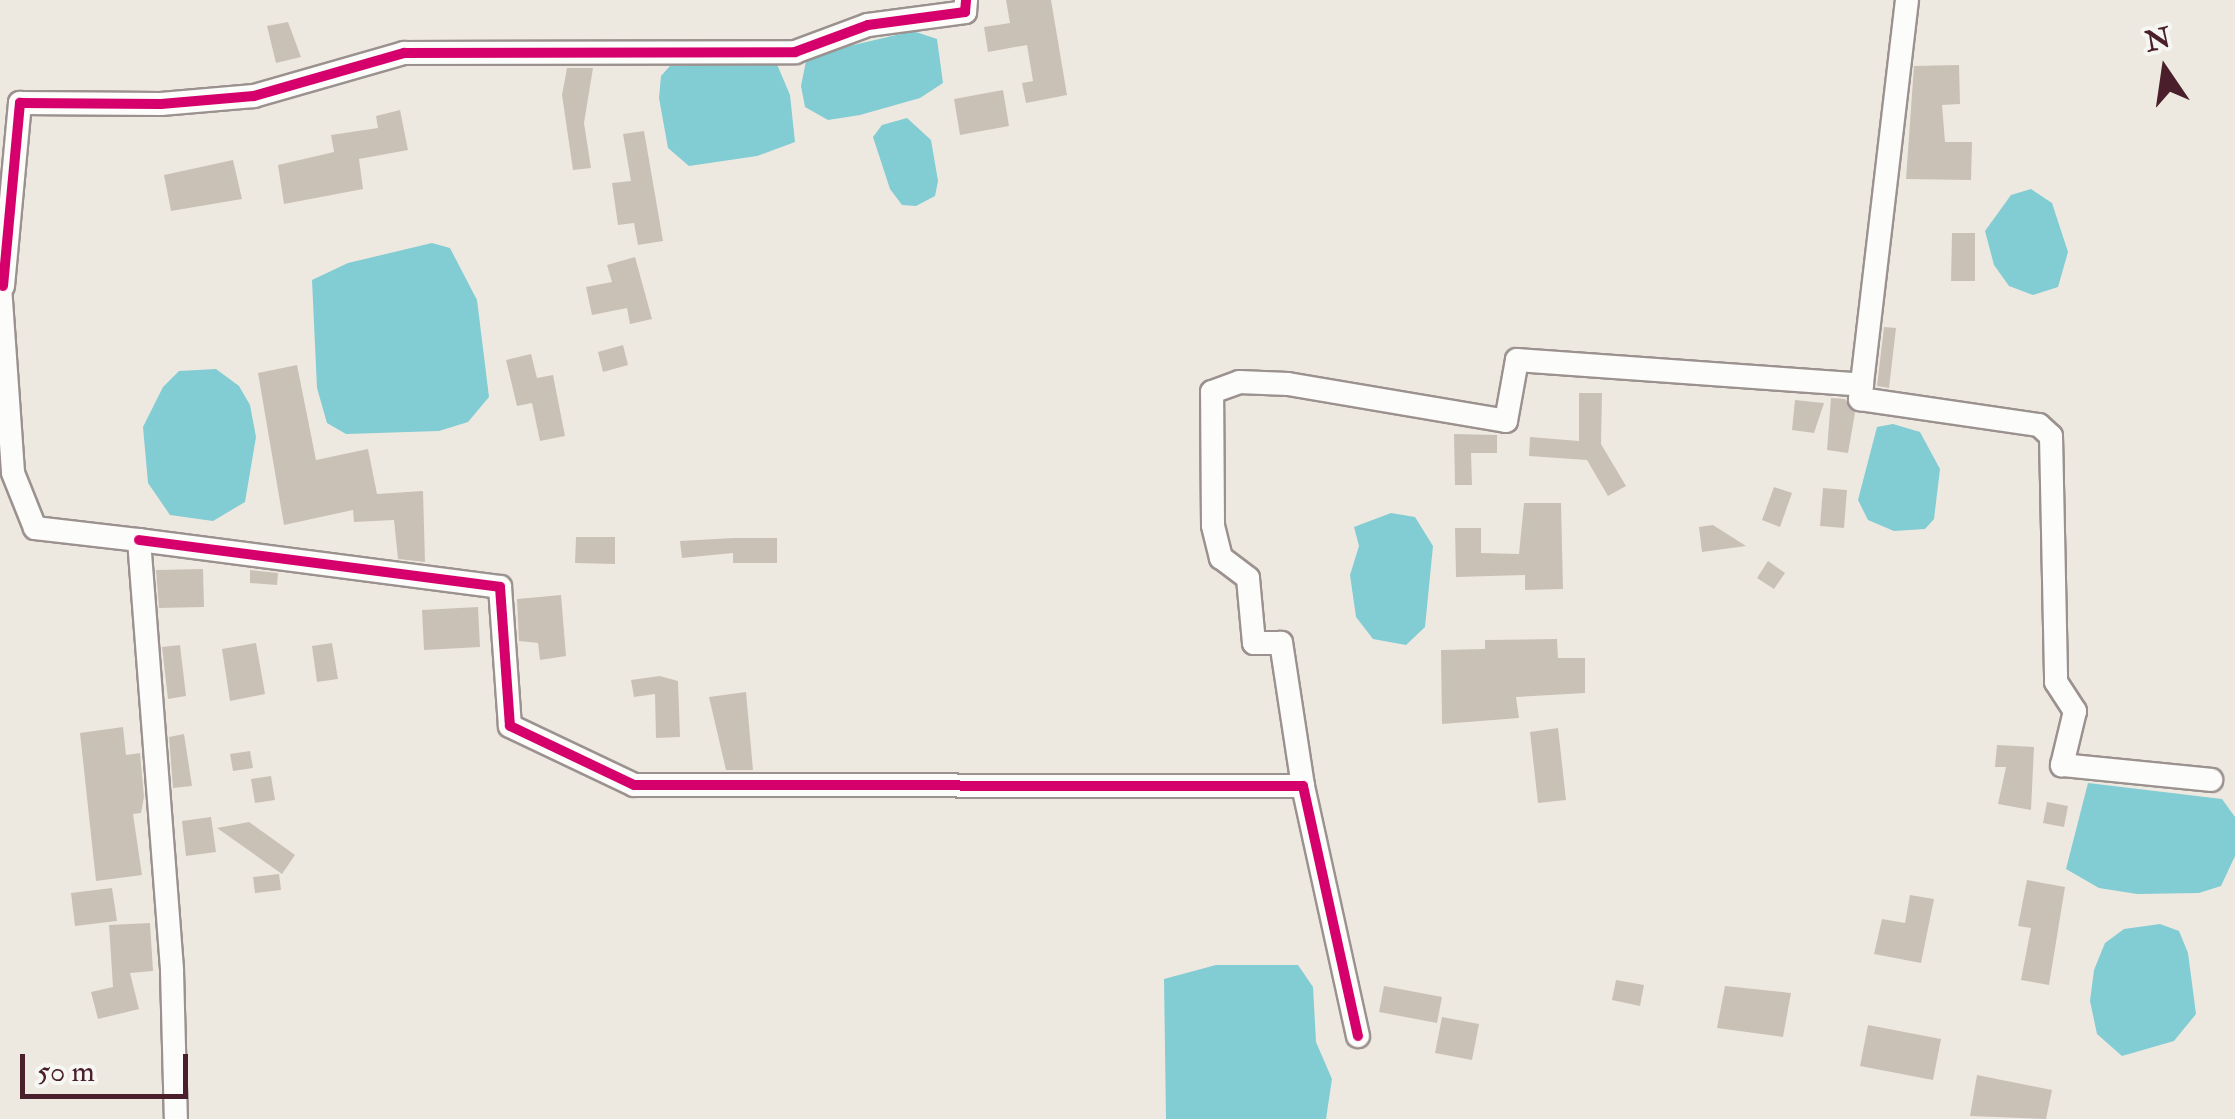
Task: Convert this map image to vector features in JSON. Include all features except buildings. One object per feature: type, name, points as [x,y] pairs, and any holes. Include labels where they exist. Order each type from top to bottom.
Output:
[{"type":"street","points":[[966,0],[964,12],[868,25],[795,52],[404,54],[254,96],[161,104],[20,103],[2,286],[13,473],[35,528],[500,588],[510,726],[634,785],[1303,786]]},
{"type":"street","points":[[1908,0],[1860,399],[2039,425],[2051,436],[2056,682],[2076,711],[2062,765],[2211,780]]},
{"type":"street","points":[[1358,1036],[1303,786],[1281,643],[1254,643],[1248,578],[1221,558],[1213,526],[1212,392],[1239,382],[1288,384],[1506,421],[1517,360],[1862,385]]},
{"type":"street","points":[[139,540],[172,971],[176,1119]]},
{"type":"water","points":[[913,31],[937,39],[943,83],[920,98],[860,115],[828,120],[805,107],[801,86],[807,56]]},
{"type":"water","points":[[776,62],[790,95],[795,142],[757,156],[689,166],[668,148],[659,98],[661,76],[670,66]]},
{"type":"water","points":[[907,118],[931,140],[938,181],[935,196],[916,206],[902,205],[890,189],[873,137],[882,125]]},
{"type":"water","points":[[2031,189],[2052,203],[2068,252],[2058,287],[2033,295],[2009,286],[1994,265],[1985,231],[2011,195]]},
{"type":"water","points":[[432,243],[450,248],[477,300],[489,397],[468,422],[439,431],[346,434],[327,423],[317,388],[312,280],[348,263]]},
{"type":"water","points":[[216,369],[239,386],[250,405],[256,437],[245,502],[213,521],[170,515],[148,483],[143,427],[163,387],[179,371]]},
{"type":"water","points":[[1893,424],[1920,432],[1940,469],[1934,519],[1925,529],[1894,531],[1868,520],[1858,500],[1877,427]]},
{"type":"water","points":[[1391,513],[1415,517],[1433,546],[1425,627],[1406,645],[1373,639],[1356,617],[1350,575],[1359,546],[1354,527]]},
{"type":"water","points":[[2088,783],[2222,799],[2235,817],[2235,856],[2221,886],[2199,893],[2137,894],[2099,888],[2066,869]]},
{"type":"water","points":[[2160,924],[2179,931],[2188,953],[2196,1014],[2174,1041],[2122,1056],[2097,1034],[2090,1001],[2094,970],[2105,943],[2124,929]]},
{"type":"water","points":[[1216,965],[1298,965],[1313,987],[1316,1042],[1332,1079],[1326,1119],[1166,1119],[1164,979]]},
{"type":"cycle path","points":[[3,286],[20,103],[161,104],[254,96],[404,53],[795,52],[868,25],[965,12],[966,0]]},
{"type":"cycle path","points":[[139,540],[500,587],[510,726],[634,785],[1303,786],[1358,1036]]}]
